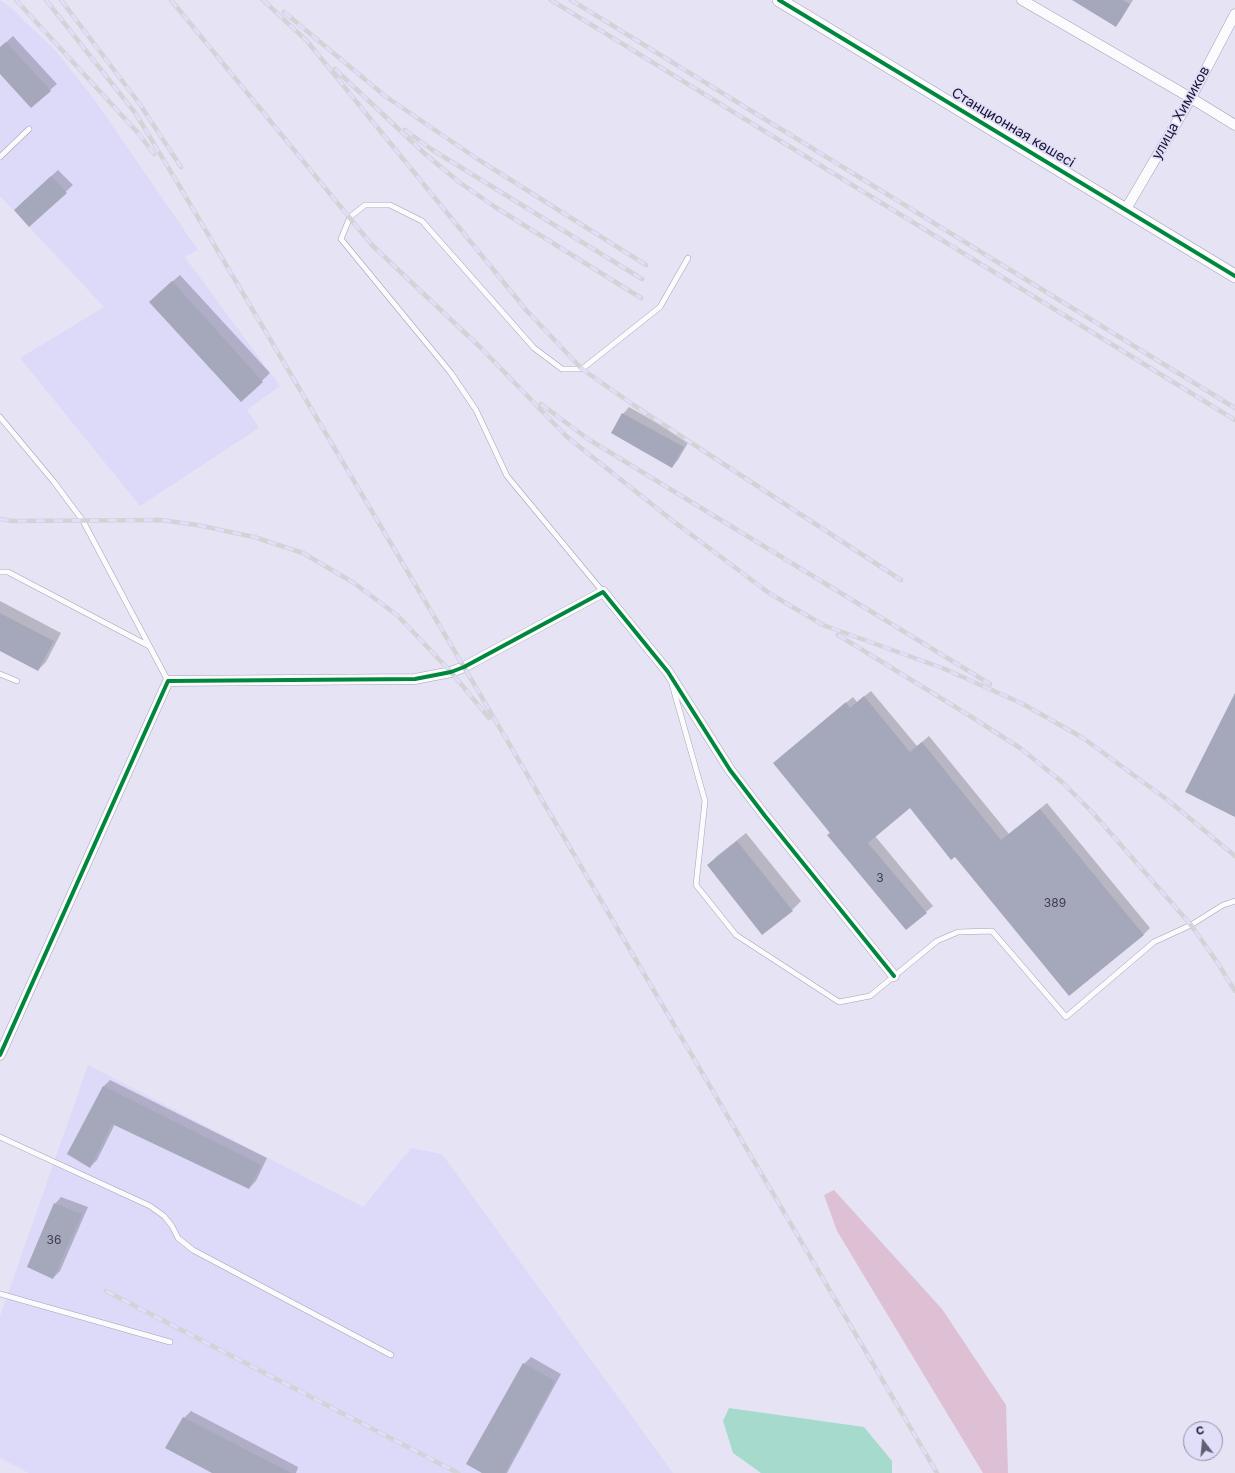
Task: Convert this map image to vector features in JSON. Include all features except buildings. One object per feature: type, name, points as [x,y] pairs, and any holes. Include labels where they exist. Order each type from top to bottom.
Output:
[{"type":"street","name":"Станционная көшесі","points":[[779,0],[1235,276]]},
{"type":"street","points":[[1022,0],[1191,98],[1235,126]]},
{"type":"street","name":"улица Химиков","points":[[1126,210],[1191,98],[1235,14]]},
{"type":"street","points":[[0,1055],[168,681],[415,679],[464,667],[603,592],[668,672],[730,770],[894,976]]},
{"type":"lane","points":[[0,157],[29,129]]},
{"type":"lane","points":[[603,592],[507,476],[476,410],[451,373],[341,239],[350,217],[365,205],[390,205],[422,221],[534,348],[562,369],[582,369],[660,307],[688,258]]},
{"type":"lane","points":[[0,417],[54,482],[83,521],[168,681]]},
{"type":"lane","points":[[0,572],[8,572],[150,647]]},
{"type":"lane","points":[[668,672],[705,801],[696,885],[736,935],[839,1002],[870,996],[937,941],[958,932],[992,931],[1066,1017],[1154,942],[1191,925],[1223,904],[1235,901]]},
{"type":"lane","points":[[0,674],[17,682]]},
{"type":"lane","points":[[0,1137],[150,1206],[164,1216],[178,1238],[193,1250],[391,1355]]},
{"type":"lane","points":[[0,1294],[170,1342]]},
{"type":"shaded area","points":[[0,0],[9,6],[56,51],[94,99],[198,250],[185,257],[280,386],[247,410],[259,428],[140,506],[20,358],[104,307],[0,196]]},
{"type":"shaded area","points":[[88,1065],[363,1207],[411,1148],[442,1154],[673,1473],[29,1473],[0,1458],[0,1316]]},
{"type":"shaded area","points":[[834,1190],[942,1309],[1006,1405],[1008,1473],[983,1473],[837,1231],[824,1195]]},
{"type":"shaded area","points":[[729,1408],[864,1427],[892,1461],[892,1473],[761,1473],[733,1453],[723,1421]]},
{"type":"railway","points":[[16,0],[138,133],[154,154]]},
{"type":"railway","points":[[46,0],[136,114],[464,667],[937,1473]]},
{"type":"railway","points":[[61,0],[139,103],[181,167]]},
{"type":"railway","points":[[171,0],[372,245],[482,349],[566,436],[673,521],[769,593],[823,625],[945,669],[1023,704],[1083,738],[1169,801],[1235,856]]},
{"type":"railway","points":[[263,0],[307,41],[527,311],[582,369],[635,406],[901,580]]},
{"type":"railway","points":[[551,0],[1235,420]]},
{"type":"railway","points":[[571,0],[1235,408]]},
{"type":"railway","points":[[284,12],[385,96],[479,160],[646,265]]},
{"type":"railway","points":[[335,69],[424,153],[459,182],[495,207],[641,298]]},
{"type":"railway","points":[[405,130],[431,149],[642,279]]},
{"type":"railway","points":[[541,404],[588,439],[990,684]]},
{"type":"railway","points":[[0,519],[13,521],[161,520],[197,525],[254,537],[303,553],[354,583],[398,616],[451,672],[489,718]]},
{"type":"railway","points":[[838,635],[1020,748],[1062,782],[1093,813],[1191,925],[1235,991]]},
{"type":"railway","points":[[106,1291],[458,1473]]},
{"type":"cycle path","points":[[779,0],[1235,276]]},
{"type":"cycle path","points":[[0,1055],[168,681],[415,679],[451,672],[464,667],[603,592],[668,672],[730,770],[765,816],[894,976]]}]
